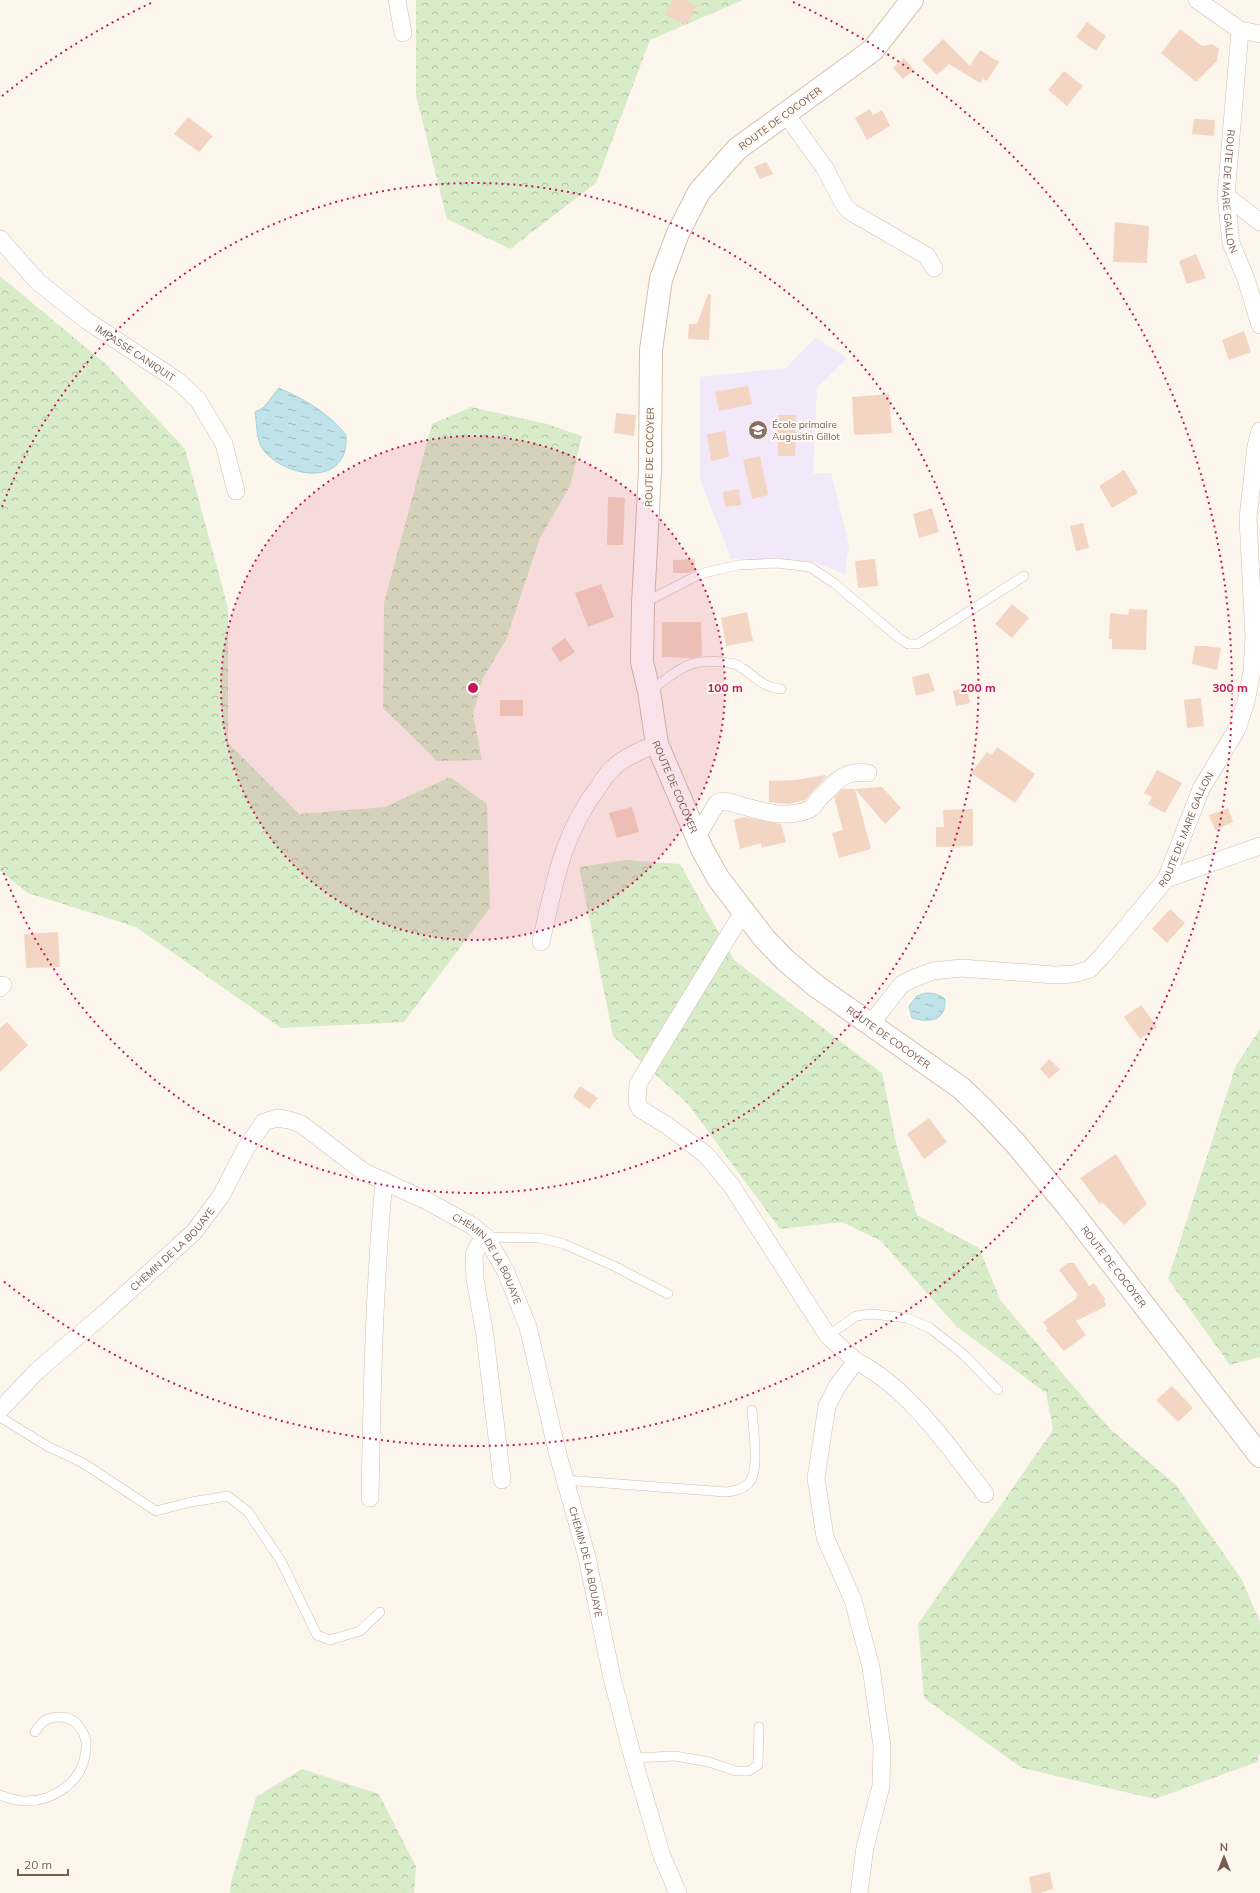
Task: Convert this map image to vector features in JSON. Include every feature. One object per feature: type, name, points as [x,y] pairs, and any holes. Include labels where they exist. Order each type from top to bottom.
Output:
[{"type":"main road","name":"ROUTE DE COCOYER","points":[[912,0],[873,50],[737,149],[699,192],[678,233],[661,279],[651,350],[650,471],[643,604],[642,662],[649,691],[657,744],[696,838],[718,878],[743,912],[785,960],[816,986],[961,1088],[1016,1144],[1069,1208],[1260,1456]]},
{"type":"street","points":[[397,0],[403,33]]},
{"type":"street","points":[[1197,0],[1240,30],[1260,34]]},
{"type":"street","name":"ROUTE DE MARE GALLON","points":[[1240,30],[1226,196],[1231,242],[1246,278],[1260,325]]},
{"type":"street","points":[[786,114],[826,170],[844,205],[851,212],[927,256],[934,268]]},
{"type":"street","points":[[1226,196],[1260,222]]},
{"type":"street","name":"IMPASSE CANIQUIT","points":[[0,239],[38,282],[86,320],[178,380],[198,400],[224,444],[236,491]]},
{"type":"street","name":"ROUTE DE MARE GALLON","points":[[870,1025],[901,985],[933,971],[961,968],[1055,975],[1074,974],[1090,969],[1166,879],[1201,789],[1237,729],[1246,702],[1252,671],[1254,638],[1248,518],[1256,446],[1260,430]]},
{"type":"street","points":[[541,942],[558,863],[574,825],[590,797],[611,769],[636,752],[657,744]]},
{"type":"street","points":[[696,838],[717,804],[722,801],[774,814],[792,814],[811,808],[838,778],[857,771],[868,773]]},
{"type":"street","points":[[1166,879],[1260,846]]},
{"type":"street","points":[[743,912],[638,1084],[637,1102],[640,1109],[668,1126],[706,1155],[731,1185],[828,1336],[856,1360],[870,1368],[893,1385],[936,1429],[986,1494]]},
{"type":"street","name":"CHEMIN DE LA BOUAYE","points":[[0,1410],[36,1371],[106,1312],[194,1232],[221,1196],[246,1148],[264,1122],[277,1118],[301,1124],[364,1172],[427,1201],[465,1221],[486,1237],[506,1272],[528,1327],[565,1480],[587,1557],[612,1678],[633,1758],[662,1856],[678,1893]]},
{"type":"street","points":[[370,1498],[373,1361],[379,1232],[384,1181]]},
{"type":"street","points":[[486,1237],[478,1246],[474,1255],[475,1279],[484,1336],[502,1480]]},
{"type":"street","points":[[856,1360],[838,1385],[827,1406],[816,1478],[825,1537],[853,1600],[871,1667],[882,1746],[881,1786],[865,1847],[859,1893]]},
{"type":"lane","points":[[643,604],[700,574],[738,565],[776,563],[810,567],[834,583],[899,638],[908,644],[918,644],[1024,576]]},
{"type":"lane","points":[[649,691],[689,664],[707,660],[733,663],[741,667],[764,685],[781,690]]},
{"type":"lane","points":[[486,1237],[539,1238],[564,1244],[614,1266],[668,1294]]},
{"type":"lane","points":[[828,1336],[856,1316],[872,1314],[908,1318],[930,1328],[963,1354],[998,1390]]},
{"type":"lane","points":[[565,1480],[726,1492],[740,1490],[748,1483],[754,1474],[752,1410]]},
{"type":"lane","points":[[0,1417],[46,1446],[84,1463],[156,1511],[191,1502],[228,1496],[248,1512],[280,1561],[318,1635],[330,1640],[360,1631],[380,1612]]},
{"type":"lane","points":[[0,1795],[22,1801],[41,1800],[50,1797],[72,1783],[80,1772],[87,1745],[85,1737],[75,1722],[65,1717],[52,1717],[41,1723],[35,1732]]},
{"type":"lane","points":[[633,1758],[675,1756],[709,1762],[736,1772],[749,1772],[758,1765],[759,1727]]},
{"type":"shaded area","name":"École primaire Augustin Gillot","points":[[816,337],[847,358],[817,388],[813,473],[831,473],[849,545],[845,574],[813,562],[731,559],[700,479],[700,377],[786,368]]},
{"type":"green space","points":[[416,0],[743,0],[650,40],[596,183],[510,249],[447,219],[416,95]]},
{"type":"green space","points":[[0,276],[108,366],[185,449],[228,608],[228,743],[299,814],[385,807],[450,777],[487,804],[490,908],[404,1022],[281,1028],[136,927],[28,893],[0,871]]},
{"type":"green space","points":[[471,407],[547,424],[582,436],[570,486],[540,538],[506,640],[483,678],[473,714],[482,760],[437,761],[383,708],[384,603],[432,424]]},
{"type":"green space","points":[[625,860],[680,864],[734,960],[882,1073],[897,1147],[917,1215],[979,1248],[1001,1301],[1109,1428],[1176,1485],[1242,1580],[1260,1622],[1260,1753],[1257,1762],[1155,1799],[1022,1768],[924,1698],[918,1624],[1053,1430],[1046,1393],[956,1326],[881,1241],[842,1222],[780,1229],[688,1104],[613,1036],[579,867]]},
{"type":"green space","points":[[1260,1029],[1260,1357],[1230,1365],[1168,1279],[1236,1065]]},
{"type":"green space","points":[[302,1769],[379,1794],[416,1867],[414,1893],[230,1893],[231,1882],[256,1797]]},
{"type":"water","points":[[279,388],[316,407],[332,420],[346,435],[345,452],[338,463],[328,470],[316,473],[302,472],[288,468],[275,460],[261,447],[258,438],[255,412],[264,407]]},
{"type":"water","points":[[926,993],[936,994],[945,999],[943,1012],[936,1019],[931,1020],[919,1020],[912,1018],[909,1006],[917,996]]},
{"type":"building","points":[[672,0],[685,0],[697,6],[686,25],[665,15]]},
{"type":"building","points":[[1087,22],[1106,36],[1096,51],[1076,37]]},
{"type":"building","points":[[1180,29],[1202,46],[1212,44],[1219,49],[1217,61],[1196,82],[1161,53]]},
{"type":"building","points":[[943,39],[970,66],[980,50],[999,62],[987,81],[983,79],[980,83],[949,64],[937,75],[922,60]]},
{"type":"building","points":[[904,58],[914,70],[903,79],[893,68]]},
{"type":"building","points":[[1064,71],[1083,86],[1067,106],[1048,90]]},
{"type":"building","points":[[870,109],[873,115],[882,110],[890,126],[867,140],[855,118]]},
{"type":"building","points":[[188,117],[213,136],[199,152],[174,134]]},
{"type":"building","points":[[1194,119],[1215,120],[1214,136],[1192,134]]},
{"type":"building","points":[[766,162],[773,174],[760,179],[754,167]]},
{"type":"building","points":[[1115,222],[1149,226],[1147,263],[1113,262]]},
{"type":"building","points":[[1196,254],[1206,278],[1187,284],[1179,261]]},
{"type":"building","points":[[708,294],[711,295],[709,340],[688,339],[689,324],[697,324]]},
{"type":"building","points":[[1244,331],[1251,352],[1229,360],[1222,340]]},
{"type":"building","points":[[748,386],[752,404],[719,411],[715,392]]},
{"type":"building","points":[[889,394],[892,433],[854,435],[852,397]]},
{"type":"building","points":[[616,413],[636,415],[634,436],[614,433]]},
{"type":"building","points":[[778,415],[796,415],[795,456],[778,456]]},
{"type":"building","points":[[725,431],[729,457],[711,461],[707,434]]},
{"type":"building","points":[[760,456],[768,495],[752,499],[743,460]]},
{"type":"building","points":[[1124,470],[1138,493],[1112,508],[1099,486]]},
{"type":"building","points":[[739,489],[741,505],[725,507],[723,492]]},
{"type":"building","points":[[608,497],[625,498],[623,545],[607,545]]},
{"type":"building","points":[[932,508],[939,532],[919,538],[913,514]]},
{"type":"building","points":[[1083,523],[1089,548],[1076,551],[1070,526]]},
{"type":"building","points":[[695,559],[695,570],[688,573],[673,573],[673,560]]},
{"type":"building","points":[[875,559],[878,586],[858,588],[855,561]]},
{"type":"building","points":[[601,584],[614,617],[588,627],[575,593]]},
{"type":"building","points":[[1012,604],[1029,618],[1012,638],[995,624]]},
{"type":"building","points":[[1129,609],[1147,610],[1146,650],[1112,649],[1112,639],[1109,639],[1110,613],[1128,615]]},
{"type":"building","points":[[747,612],[753,641],[726,646],[721,618]]},
{"type":"building","points":[[662,622],[701,622],[702,656],[693,658],[662,657]]},
{"type":"building","points":[[565,638],[575,652],[560,662],[551,648]]},
{"type":"building","points":[[1195,646],[1221,648],[1217,670],[1192,664]]},
{"type":"building","points":[[929,673],[935,691],[916,696],[912,677]]},
{"type":"building","points":[[967,688],[970,703],[956,706],[953,691]]},
{"type":"building","points":[[1201,698],[1204,726],[1187,728],[1184,700]]},
{"type":"building","points":[[500,700],[523,700],[523,716],[500,716]]},
{"type":"building","points":[[997,747],[1035,774],[1015,803],[971,773],[987,752],[992,755]]},
{"type":"building","points":[[1157,770],[1182,783],[1165,813],[1148,804],[1152,797],[1144,793]]},
{"type":"building","points":[[826,775],[826,777],[805,800],[789,804],[769,802],[769,781],[795,780]]},
{"type":"building","points":[[882,787],[901,808],[885,824],[855,789]]},
{"type":"building","points":[[842,789],[855,789],[871,849],[839,858],[832,833],[843,830],[834,797]]},
{"type":"building","points":[[632,807],[639,832],[617,838],[609,813]]},
{"type":"building","points":[[1228,808],[1233,822],[1215,830],[1209,815]]},
{"type":"building","points":[[973,809],[973,846],[936,847],[936,827],[944,827],[943,810]]},
{"type":"building","points":[[744,817],[781,824],[786,842],[762,848],[761,843],[740,849],[734,820]]},
{"type":"building","points":[[1170,909],[1185,923],[1167,943],[1152,929]]},
{"type":"building","points":[[58,932],[60,967],[26,968],[24,934]]},
{"type":"building","points":[[1141,1005],[1157,1027],[1140,1039],[1124,1017]]},
{"type":"building","points":[[7,1022],[28,1045],[0,1072],[0,1028]]},
{"type":"building","points":[[1049,1059],[1060,1069],[1049,1079],[1040,1069]]},
{"type":"building","points":[[580,1086],[598,1098],[589,1109],[573,1097]]},
{"type":"building","points":[[929,1118],[947,1142],[924,1159],[907,1134]]},
{"type":"building","points":[[1116,1154],[1147,1204],[1124,1225],[1102,1202],[1100,1204],[1080,1178]]},
{"type":"building","points":[[1068,1263],[1074,1263],[1089,1286],[1094,1283],[1105,1299],[1104,1301],[1106,1306],[1076,1321],[1086,1335],[1064,1351],[1046,1330],[1048,1329],[1043,1322],[1077,1298],[1076,1296],[1078,1295],[1059,1270]]},
{"type":"building","points":[[1172,1386],[1193,1408],[1178,1422],[1156,1400]]},
{"type":"building","points":[[1050,1872],[1053,1889],[1040,1893],[1032,1893],[1029,1877]]},
{"type":"place","name":"École primaire Augustin Gillot","points":[[758,430]]}]
